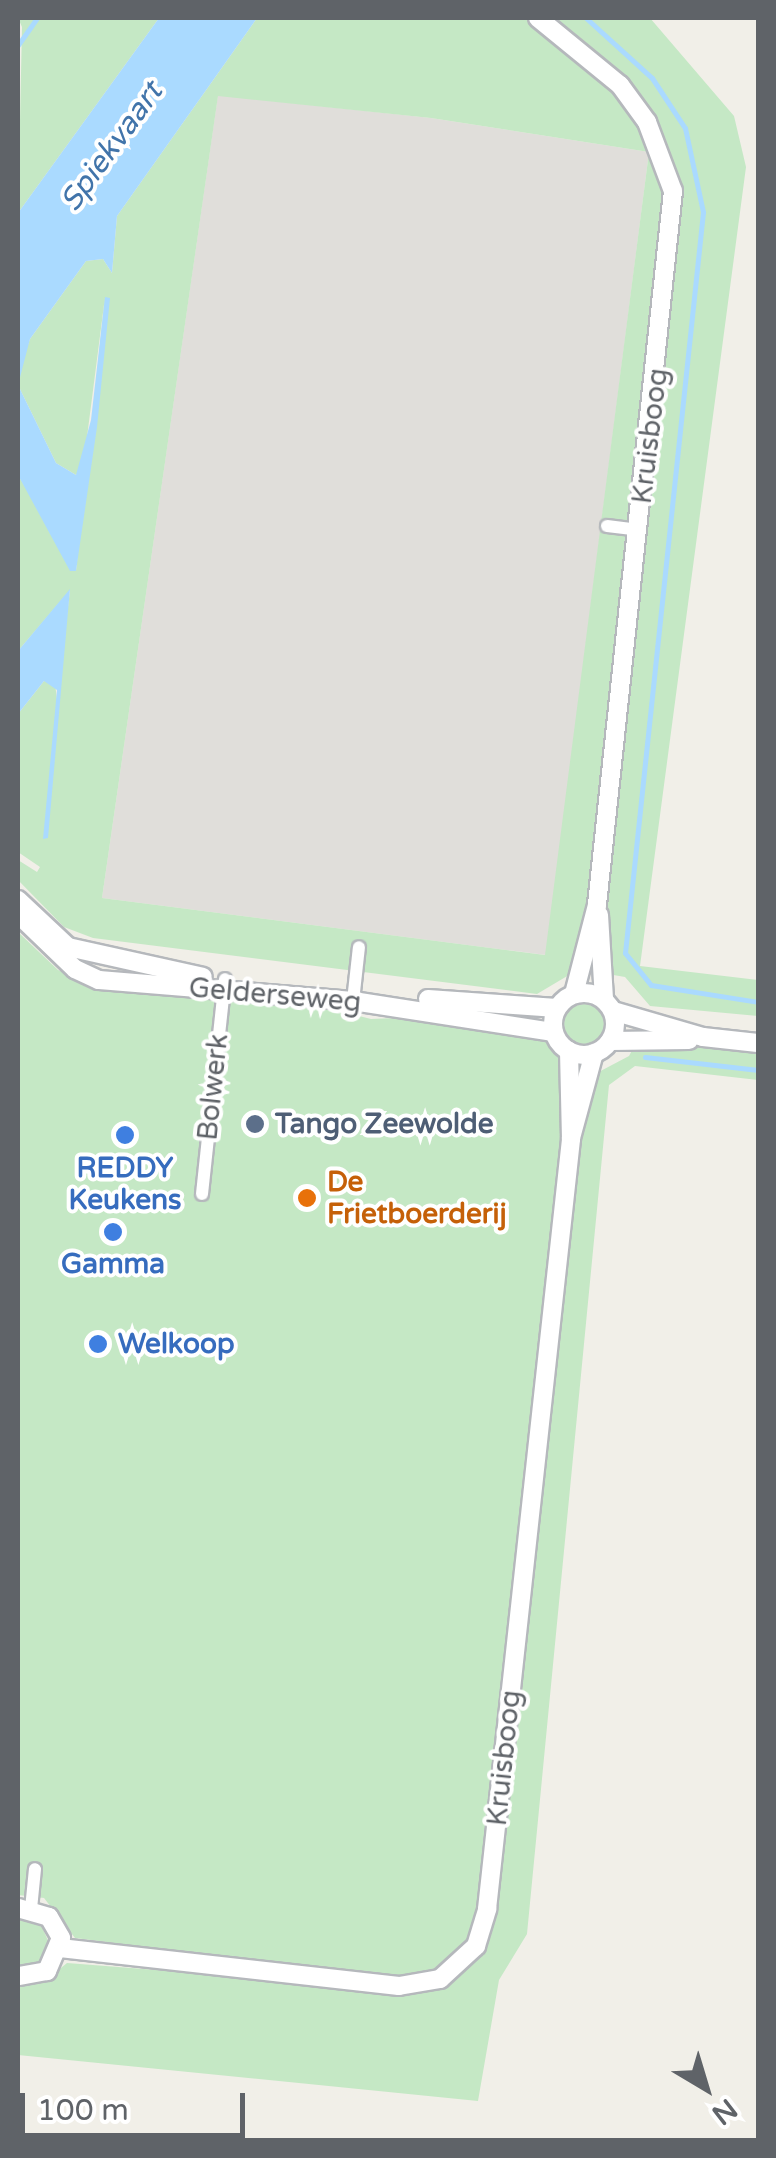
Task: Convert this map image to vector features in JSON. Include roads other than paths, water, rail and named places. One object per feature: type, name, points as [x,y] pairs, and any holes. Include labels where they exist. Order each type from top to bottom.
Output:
[{"type":"main road","name":"Kruisboog","points":[[538,18],[620,85],[647,122],[673,191],[597,905],[574,994]]},
{"type":"main road","name":"Gelderseweg","points":[[18,900],[68,947],[225,984]]},
{"type":"main road","name":"Kruisboog","points":[[597,905],[608,1005]]},
{"type":"main road","name":"Gelderseweg","points":[[18,914],[75,969],[99,980],[225,984],[557,1008]]},
{"type":"main road","points":[[703,1037],[574,994],[557,1008],[554,1032],[570,1052],[594,1053],[610,1041],[703,1037],[758,1043]]},
{"type":"main road","name":"Gelderseweg","points":[[353,996],[554,1032]]},
{"type":"main road","points":[[608,1005],[610,1041]]},
{"type":"main road","name":"Kruisboog","points":[[60,1948],[399,1986],[440,1979],[476,1946],[491,1871],[570,1139],[570,1052]]},
{"type":"main road","name":"Kruisboog","points":[[570,1139],[594,1053]]},
{"type":"main road","points":[[18,1976],[47,1970],[60,1948],[54,1922],[24,1909]]},
{"type":"street","points":[[607,526],[638,530]]},
{"type":"street","points":[[353,996],[359,947]]},
{"type":"street","name":"Bolwerk","points":[[202,1194],[225,984]]},
{"type":"street","points":[[24,1909],[35,1870]]},
{"type":"water","name":"Spiekvaart","points":[[159,18],[257,18],[117,216],[112,273],[103,259],[86,261],[30,339],[18,385],[18,213]]},
{"type":"water","points":[[105,297],[110,298],[97,427],[76,571],[70,571],[18,475],[18,385],[56,463],[76,475],[91,420]]},
{"type":"water","points":[[70,589],[48,838],[43,839],[57,690],[44,681],[18,714],[18,651]]},
{"type":"waterway","points":[[18,45],[37,18]]},
{"type":"waterway","points":[[586,18],[652,78],[685,128],[703,212],[625,953],[651,985],[758,1002]]},
{"type":"waterway","points":[[645,1057],[758,1070]]},
{"type":"place","name":"Tango Zeewolde","points":[[255,1124]]},
{"type":"place","name":"REDDY Keukens","points":[[125,1135]]},
{"type":"place","name":"De Frietboerderij","points":[[307,1198]]},
{"type":"place","name":"Gamma","points":[[113,1232]]},
{"type":"place","name":"Welkoop","points":[[98,1344]]}]
